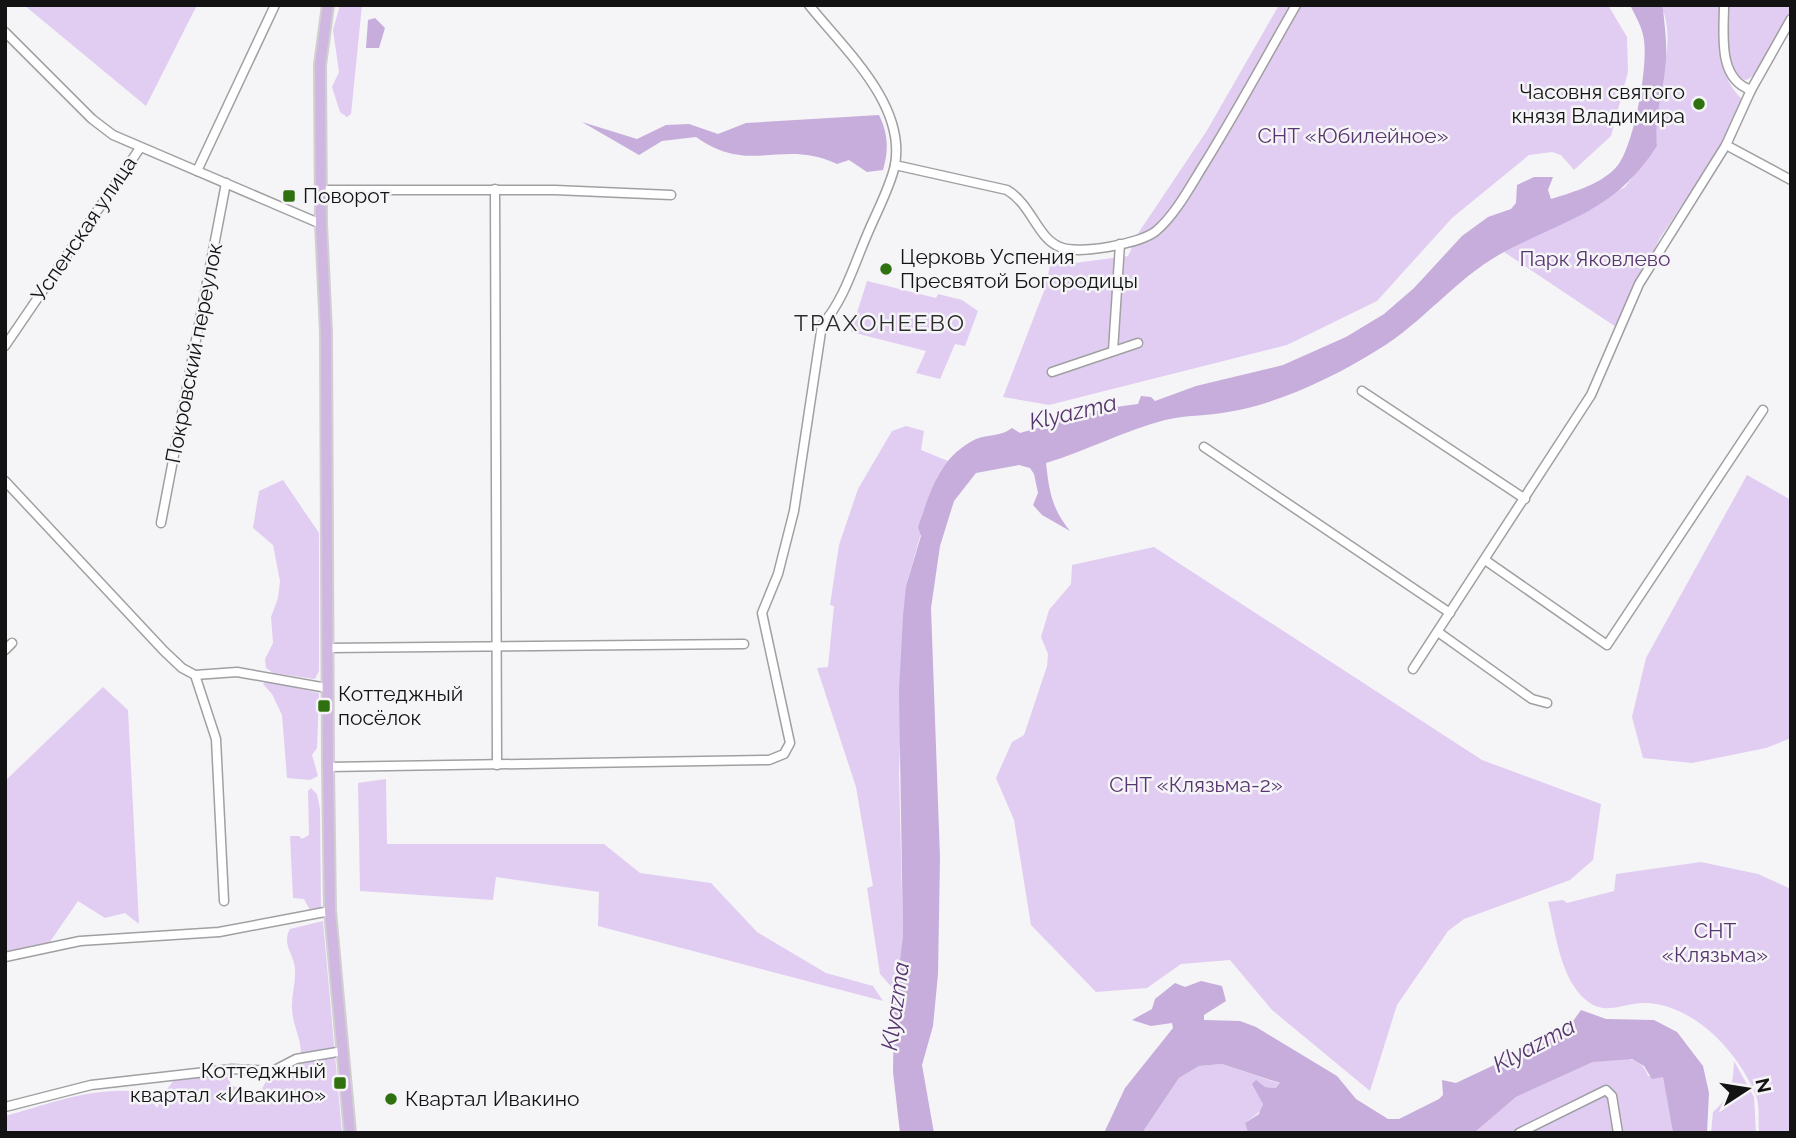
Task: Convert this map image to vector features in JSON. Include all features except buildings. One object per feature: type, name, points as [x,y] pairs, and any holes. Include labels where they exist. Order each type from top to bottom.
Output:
[{"type":"main road","points":[[328,5],[320,65],[321,225],[326,332],[330,911],[350,1133]]},
{"type":"street","points":[[197,171],[275,5]]},
{"type":"street","points":[[328,767],[769,760],[785,754],[790,743],[762,613],[778,574],[794,511],[822,325],[833,313],[849,279],[895,165],[895,135],[886,106],[809,5]]},
{"type":"street","points":[[895,165],[1007,190],[1021,198],[1041,231],[1056,246],[1071,251],[1140,240],[1157,230],[1191,185],[1240,107],[1296,5]]},
{"type":"street","points":[[1724,5],[1726,59],[1734,79],[1751,90]]},
{"type":"street","points":[[1413,669],[1591,395],[1649,264],[1726,145],[1751,90],[1791,19]]},
{"type":"street","points":[[5,32],[102,128],[140,148],[321,225]]},
{"type":"street","points":[[1726,145],[1791,180]]},
{"type":"street","name":"Успенская улица","points":[[5,346],[140,148]]},
{"type":"street","name":"Покровский переулок","points":[[161,523],[226,183]]},
{"type":"street","points":[[495,189],[497,765]]},
{"type":"street","points":[[321,190],[495,189],[671,195]]},
{"type":"street","points":[[1114,351],[1120,244]]},
{"type":"street","points":[[1052,372],[1138,343]]},
{"type":"street","points":[[1362,391],[1525,499]]},
{"type":"street","points":[[1485,560],[1607,645],[1763,410]]},
{"type":"street","points":[[1204,447],[1450,614]]},
{"type":"street","points":[[5,481],[182,668],[195,675],[237,672],[327,688]]},
{"type":"street","points":[[1438,632],[1532,698],[1547,702]]},
{"type":"street","points":[[5,650],[12,643]]},
{"type":"street","points":[[327,648],[744,644]]},
{"type":"street","points":[[195,675],[216,739],[224,901]]},
{"type":"street","points":[[5,957],[80,941],[219,932],[330,911]]},
{"type":"street","points":[[5,1107],[91,1085],[232,1069],[273,1071],[296,1059],[343,1051]]},
{"type":"street","points":[[1519,1133],[1606,1090],[1612,1096],[1618,1133]]},
{"type":"green space","points":[[24,5],[197,5],[146,106]]},
{"type":"green space","points":[[340,5],[362,5],[351,114],[347,117],[340,112],[332,87],[339,72],[333,30]]},
{"type":"green space","name":"СНТ «Юбилейное»","points":[[1279,5],[1608,5],[1627,37],[1628,72],[1611,136],[1574,170],[1561,155],[1552,152],[1529,155],[1452,218],[1377,301],[1287,345],[1049,405],[1003,397],[1044,291],[1052,258],[1067,264],[1128,256],[1139,232],[1206,132]]},
{"type":"green space","name":"Парк Яковлево","points":[[1661,5],[1720,5],[1721,55],[1728,79],[1742,99],[1722,145],[1660,238],[1616,327],[1504,252],[1625,187],[1657,146],[1655,118],[1667,47],[1666,19]]},
{"type":"green space","points":[[1728,5],[1791,5],[1791,12],[1759,70],[1746,80],[1738,76],[1729,59]]},
{"type":"green space","points":[[867,281],[936,298],[938,294],[962,300],[978,311],[965,346],[955,344],[940,379],[916,373],[926,351],[851,332]]},
{"type":"green space","points":[[906,426],[924,431],[921,450],[948,461],[937,477],[906,586],[899,773],[903,935],[897,993],[880,974],[867,888],[873,886],[856,787],[817,668],[828,667],[834,606],[830,605],[839,545],[858,489],[892,431]]},
{"type":"green space","points":[[1747,475],[1791,500],[1791,738],[1766,748],[1692,763],[1643,758],[1632,717],[1646,658]]},
{"type":"green space","points":[[283,480],[319,533],[319,671],[315,679],[273,673],[266,668],[265,659],[273,643],[271,617],[278,598],[280,581],[273,545],[253,528],[259,491]]},
{"type":"green space","name":"СНТ «Клязьма-2»","points":[[1154,547],[1482,760],[1601,804],[1593,860],[1570,880],[1464,919],[1448,931],[1397,1005],[1370,1091],[1272,1010],[1230,960],[1181,964],[1147,988],[1096,992],[1031,925],[1014,820],[996,778],[1012,742],[1024,735],[1047,666],[1048,654],[1041,637],[1049,610],[1071,584],[1072,565]]},
{"type":"green space","points":[[266,681],[319,693],[317,748],[312,755],[318,776],[310,780],[287,778],[282,715],[272,694],[263,684]]},
{"type":"green space","points":[[103,687],[128,710],[139,924],[125,913],[105,918],[78,901],[47,946],[5,956],[5,781]]},
{"type":"green space","points":[[386,779],[387,844],[604,844],[640,873],[711,883],[757,932],[826,973],[873,986],[883,1001],[598,926],[599,892],[496,877],[493,900],[360,891],[358,783]]},
{"type":"green space","points":[[311,788],[317,794],[320,809],[321,907],[318,911],[310,910],[304,899],[293,898],[290,836],[299,836],[302,839],[309,835],[308,791]]},
{"type":"green space","name":"СНТ «Клязьма»","points":[[1701,862],[1758,874],[1791,889],[1791,1133],[1759,1133],[1757,1100],[1748,1079],[1726,1047],[1696,1020],[1661,1005],[1642,1003],[1607,1008],[1593,1005],[1577,991],[1560,955],[1548,902],[1563,900],[1567,903],[1614,891],[1616,874]]},
{"type":"green space","points":[[323,921],[342,1133],[5,1133],[5,1116],[75,1096],[111,1091],[148,1093],[157,1108],[175,1079],[223,1076],[228,1077],[231,1085],[252,1094],[260,1092],[268,1078],[296,1072],[301,1047],[293,1018],[295,970],[287,940],[290,929]]},
{"type":"green space","points":[[1618,1057],[1637,1062],[1648,1076],[1663,1076],[1673,1133],[1474,1133],[1516,1097],[1593,1062]]},
{"type":"green space","points":[[1734,1061],[1754,1097],[1756,1133],[1711,1133],[1713,1112],[1724,1101],[1730,1089]]},
{"type":"green space","points":[[1222,1064],[1281,1084],[1276,1088],[1265,1087],[1262,1110],[1245,1123],[1248,1133],[1142,1133],[1179,1078],[1199,1066]]},
{"type":"water","name":"Klyazma","points":[[1630,5],[1661,5],[1663,9],[1666,54],[1657,117],[1657,146],[1641,168],[1607,200],[1487,262],[1395,338],[1325,379],[1248,408],[1173,418],[1149,425],[1046,463],[1052,499],[1070,531],[1042,515],[1033,505],[1038,493],[1034,474],[1030,468],[1019,465],[976,473],[954,501],[940,546],[931,608],[940,858],[938,974],[933,1026],[922,1065],[934,1133],[900,1133],[893,1072],[894,1013],[903,935],[899,691],[903,616],[906,586],[921,536],[918,527],[932,488],[945,465],[963,446],[1012,428],[1020,433],[1108,408],[1138,404],[1141,396],[1151,397],[1155,401],[1196,386],[1283,365],[1346,337],[1384,314],[1414,288],[1462,236],[1488,217],[1511,209],[1516,203],[1517,185],[1534,177],[1553,177],[1548,190],[1551,199],[1587,186],[1612,172],[1624,155],[1630,140],[1642,82],[1645,47],[1643,35]]},
{"type":"water","points":[[375,18],[385,28],[379,48],[366,48],[368,20]]},
{"type":"water","points":[[879,115],[886,135],[885,163],[883,170],[867,172],[849,160],[837,164],[799,154],[733,154],[696,137],[662,141],[639,155],[582,122],[637,139],[666,125],[689,124],[718,134],[746,123]]},
{"type":"water","points":[[1201,981],[1222,986],[1226,1001],[1204,1015],[1204,1020],[1240,1021],[1256,1027],[1337,1076],[1356,1099],[1388,1119],[1399,1119],[1439,1099],[1443,1095],[1442,1080],[1456,1083],[1566,1031],[1581,1010],[1606,1019],[1654,1020],[1677,1032],[1703,1066],[1709,1093],[1707,1133],[1673,1133],[1663,1077],[1652,1079],[1644,1066],[1632,1059],[1593,1062],[1516,1097],[1474,1133],[1248,1133],[1245,1123],[1259,1114],[1263,1104],[1252,1084],[1256,1080],[1265,1087],[1276,1088],[1280,1083],[1222,1064],[1199,1066],[1179,1078],[1142,1133],[1104,1133],[1125,1088],[1173,1028],[1172,1023],[1151,1026],[1132,1020],[1152,1009],[1155,999],[1175,983],[1185,987]]},
{"type":"place","name":"Часовня святого князя Владимира","points":[[1699,104]]},
{"type":"place","name":"Поворот","points":[[289,196]]},
{"type":"place","name":"Церковь Успения Пресвятой Богородицы","points":[[886,269]]},
{"type":"place","name":"Коттеджный посёлок","points":[[324,706]]},
{"type":"place","name":"Коттеджный квартал «Ивакино»","points":[[340,1083]]},
{"type":"place","name":"Квартал Ивакино","points":[[391,1099]]},
{"type":"district","name":"ТРАХОНЕЕВО","points":[[880,323]]}]
